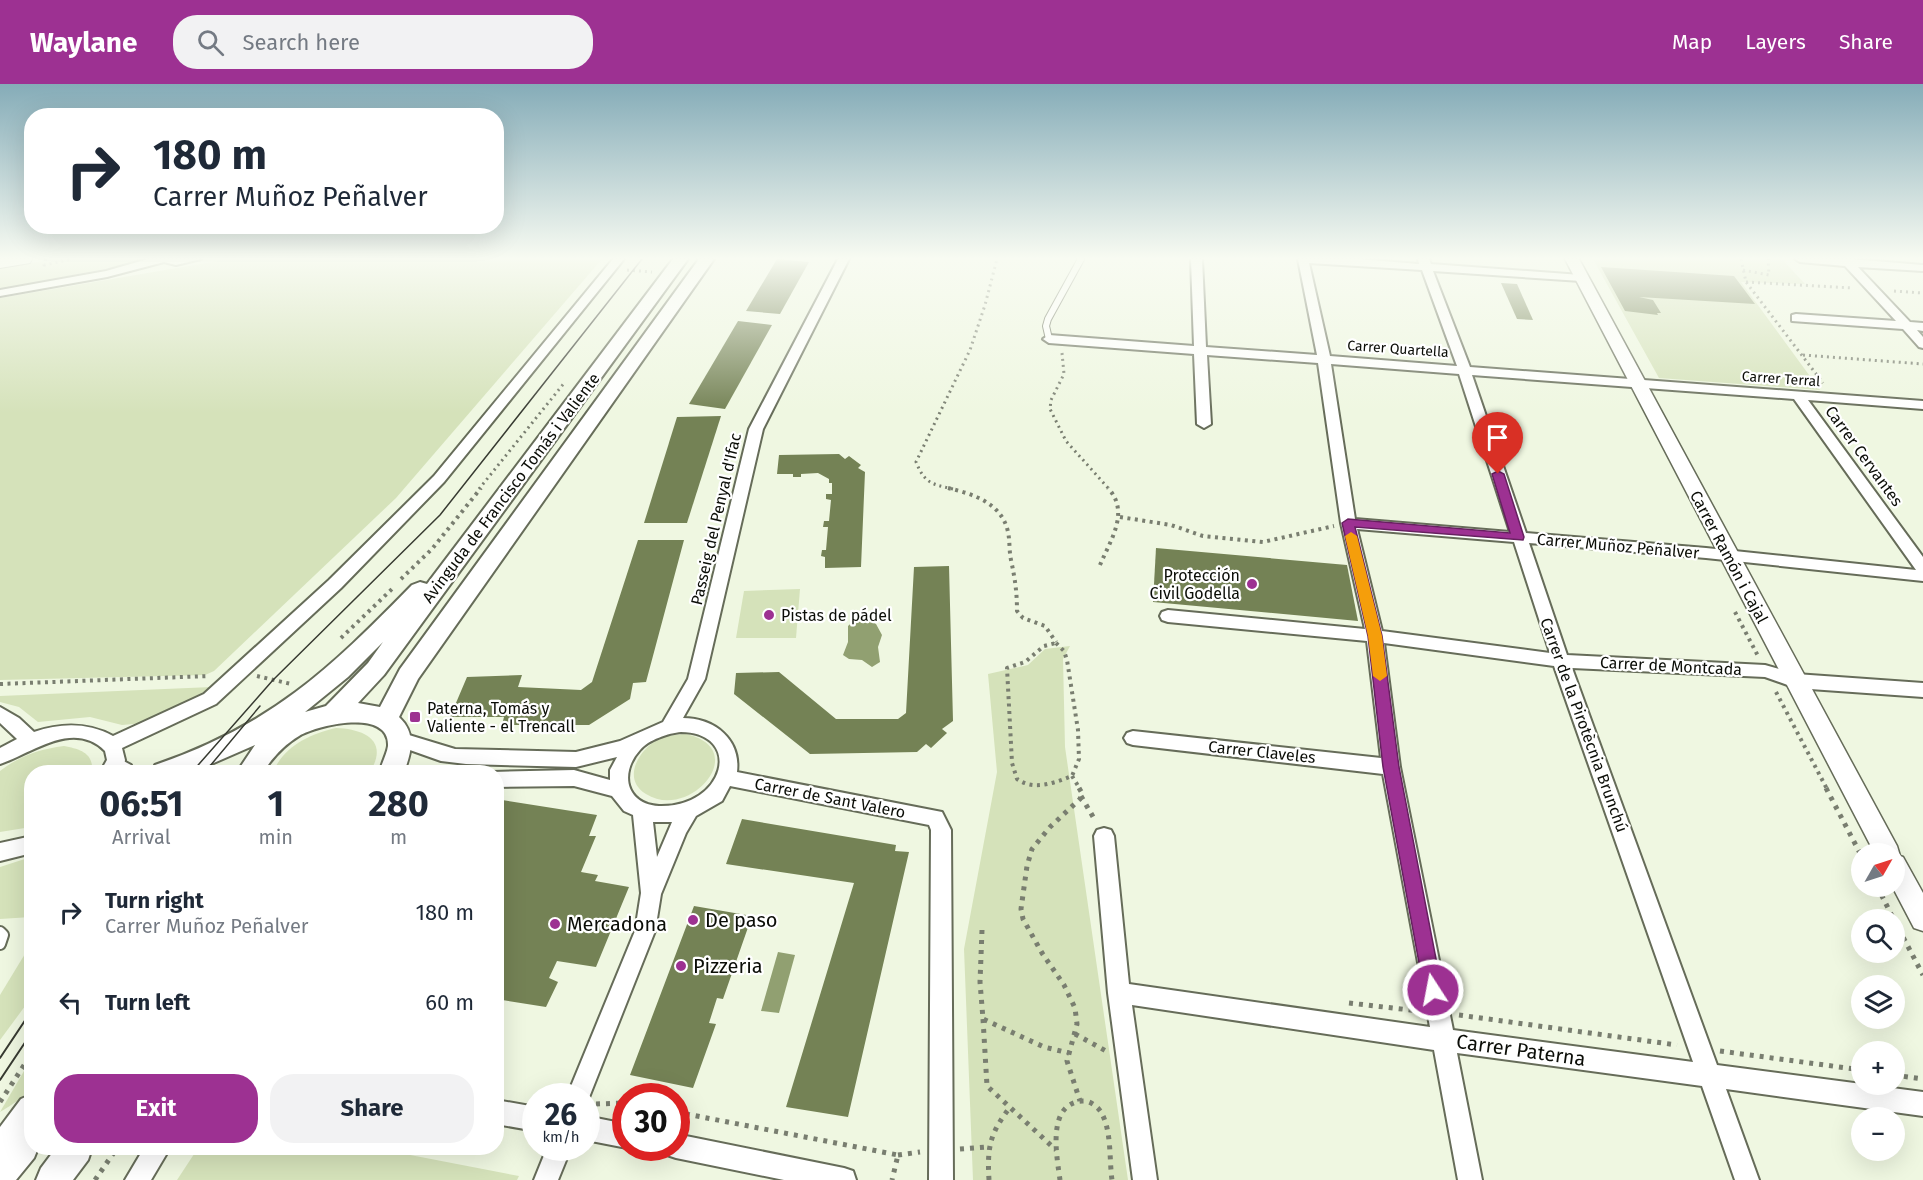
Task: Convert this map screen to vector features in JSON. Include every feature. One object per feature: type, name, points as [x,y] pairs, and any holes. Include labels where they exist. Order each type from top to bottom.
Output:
[{"type":"main road","name":"Avinguda de Francisco Tomás i Valiente","points":[[335,712],[376,669],[643,310]]},
{"type":"main road","name":"Avinguda de Francisco Tomás i Valiente","points":[[395,765],[399,754],[393,729],[408,675],[670,310]]},
{"type":"main road","points":[[185,765],[209,757],[268,725],[327,682],[427,583],[502,500]]},
{"type":"main road","points":[[255,765],[268,746],[288,731],[311,719],[335,712],[354,710],[372,713],[393,729]]},
{"type":"main road","points":[[0,1154],[24,1121]]},
{"type":"main road","points":[[0,1174],[24,1142]]},
{"type":"main road","points":[[53,1180],[71,1155]]},
{"type":"street","points":[[0,757],[31,741],[57,734],[80,732],[99,736],[116,764],[210,699],[241,673],[335,584],[439,479],[577,310]]},
{"type":"street","name":"Passeig del Penyal d'Ifac","points":[[669,727],[696,679],[756,429],[818,310]]},
{"type":"street","points":[[1198,310],[1204,424]]},
{"type":"street","points":[[1314,310],[1324,359],[1348,523],[1375,636],[1391,767],[1470,1180]]},
{"type":"street","name":"Carrer de la Pirotècnia Brunchú","points":[[1442,310],[1464,369],[1561,661],[1747,1180]]},
{"type":"street","name":"Carrer Ramón i Cajal","points":[[1598,310],[1882,843]]},
{"type":"street","points":[[1891,310],[1923,344]]},
{"type":"street","points":[[1796,318],[1923,327]]},
{"type":"street","name":"Carrer Quartella","points":[[1055,340],[1464,369],[1637,384]]},
{"type":"street","name":"Carrer Terral","points":[[1637,384],[1923,405]]},
{"type":"street","name":"Carrer Cervantes","points":[[1798,396],[1923,568]]},
{"type":"street","name":"Carrer Muñoz Peñalver","points":[[1348,523],[1729,556],[1923,576]]},
{"type":"street","name":"Carrer de Montcada","points":[[1168,616],[1375,636],[1561,661],[1766,671],[1796,681],[1923,690]]},
{"type":"street","points":[[0,714],[31,741]]},
{"type":"street","points":[[393,729],[454,756],[584,759],[634,743],[650,733],[669,727],[687,725],[702,728],[716,735],[726,747],[729,762],[726,778],[713,796],[689,811],[661,816],[642,812],[627,803],[619,790],[617,775],[622,759],[634,743]]},
{"type":"street","name":"Carrer Claveles","points":[[1133,738],[1391,767]]},
{"type":"street","points":[[504,779],[574,778],[619,790]]},
{"type":"street","name":"Carrer de Sant Valero","points":[[726,778],[935,818],[941,830],[940,1180]]},
{"type":"street","points":[[591,1083],[645,931],[651,894],[678,830],[689,811]]},
{"type":"street","points":[[642,812],[651,894]]},
{"type":"street","points":[[1104,836],[1119,993],[1145,1180]]},
{"type":"street","points":[[0,852],[24,846]]},
{"type":"street","points":[[1905,885],[1923,919]]},
{"type":"street","name":"Carrer Paterna","points":[[1119,993],[1442,1040],[1923,1104]]},
{"type":"street","points":[[504,1113],[522,1117]]},
{"type":"street","points":[[690,1149],[844,1180]]},
{"type":"street","points":[[136,1180],[153,1155]]},
{"type":"street","points":[[546,1180],[554,1161]]},
{"type":"lane","points":[[1053,310],[1046,326],[1055,340]]},
{"type":"lane","points":[[0,932],[3,935],[0,944]]},
{"type":"path","points":[[985,310],[958,380],[916,462],[921,475],[929,483],[970,493],[987,501],[998,511],[1008,531],[1011,559],[1017,582],[1017,611],[1023,618],[1045,626],[1064,651],[1078,730],[1079,759],[1072,776],[1043,786],[1025,785],[1017,779],[1012,763],[1007,668],[1025,662],[1044,646],[1056,643]]},
{"type":"path","points":[[1768,310],[1835,398]]},
{"type":"path","points":[[1055,340],[1064,374],[1050,400],[1050,409],[1066,441],[1116,497],[1120,517],[1100,565]]},
{"type":"path","points":[[1802,355],[1923,364]]},
{"type":"path","points":[[339,641],[432,549],[571,374]]},
{"type":"path","points":[[1120,517],[1171,525],[1203,536],[1263,542],[1348,523]]},
{"type":"path","points":[[0,684],[204,677],[229,671],[295,685],[288,693]]},
{"type":"path","points":[[1072,776],[1104,836]]},
{"type":"path","points":[[1080,1101],[1067,1061],[1075,1034],[1077,1014],[1072,999],[1023,919],[1021,909],[1027,866],[1032,849],[1081,796]]},
{"type":"path","points":[[982,930],[980,982],[987,1086],[1057,1151]]},
{"type":"path","points":[[1905,941],[1923,975]]},
{"type":"path","points":[[1342,1003],[1437,1012],[1851,1069]]},
{"type":"path","points":[[984,1019],[1044,1047],[1069,1053]]},
{"type":"path","points":[[1075,1034],[1129,1066]]},
{"type":"path","points":[[0,1102],[24,1065]]},
{"type":"path","points":[[1905,1077],[1923,1079]]},
{"type":"path","points":[[1060,1180],[1056,1131],[1059,1116],[1069,1105],[1080,1101],[1092,1103],[1101,1112],[1112,1180]]},
{"type":"path","points":[[989,1180],[987,1147],[1001,1119],[1011,1106]]},
{"type":"path","points":[[690,1115],[898,1155],[892,1180]]},
{"type":"path","points":[[95,1180],[112,1155]]},
{"type":"shaded area","points":[[0,310],[558,310],[396,498],[214,671],[205,675],[0,680]]},
{"type":"shaded area","points":[[1621,310],[1762,310],[1820,390],[1659,378]]},
{"type":"shaded area","name":"Pistas de pádel","points":[[800,589],[796,638],[736,638],[744,591]]},
{"type":"shaded area","points":[[867,617],[876,624],[882,635],[878,647],[880,662],[872,667],[862,660],[849,659],[843,655],[848,642],[848,626],[857,618]]},
{"type":"shaded area","points":[[1070,646],[1063,659],[1065,747],[1128,1180],[973,1180],[964,949],[997,772],[988,674],[1028,665],[1045,649]]},
{"type":"shaded area","points":[[212,687],[182,705],[144,723],[122,725],[90,717],[38,722],[19,707],[0,702],[0,696]]},
{"type":"shaded area","points":[[336,728],[365,734],[375,745],[377,752],[373,765],[277,765],[291,748],[317,734]]},
{"type":"shaded area","points":[[686,734],[705,742],[714,754],[714,767],[707,780],[695,791],[680,799],[663,800],[646,794],[635,780],[634,773],[640,757],[659,739]]},
{"type":"shaded area","points":[[64,746],[75,749],[85,753],[92,765],[24,765],[24,828],[0,832],[0,771],[15,761],[47,749]]},
{"type":"shaded area","points":[[24,859],[24,917],[0,919],[0,867]]},
{"type":"shaded area","points":[[778,952],[795,955],[779,1013],[761,1011]]},
{"type":"shaded area","points":[[24,956],[24,1007],[0,1040],[0,995]]},
{"type":"shaded area","points":[[24,1071],[24,1094],[0,1112]]},
{"type":"shaded area","points":[[193,1155],[410,1155],[519,1176],[517,1180],[177,1180]]},
{"type":"building","points":[[747,310],[782,310],[780,314]]},
{"type":"building","points":[[1513,310],[1529,310],[1533,320],[1517,319]]},
{"type":"building","points":[[1659,310],[1661,313],[1657,313],[1658,315],[1625,311]]},
{"type":"building","points":[[738,321],[772,325],[725,409],[689,404]]},
{"type":"building","points":[[721,416],[687,523],[644,523],[677,417]]},
{"type":"building","points":[[839,454],[845,459],[849,456],[861,465],[858,468],[865,472],[861,567],[825,568],[825,557],[821,556],[822,550],[826,550],[828,527],[823,527],[824,521],[829,521],[831,500],[826,499],[826,494],[832,494],[832,483],[829,483],[829,479],[818,473],[801,474],[801,477],[793,477],[793,474],[777,474],[779,455]]},
{"type":"building","points":[[638,540],[684,540],[646,682],[633,683],[630,699],[589,725],[502,725],[504,717],[450,717],[467,677],[522,675],[518,687],[581,690],[592,682]]},
{"type":"building","name":"Protección Civil Godella","points":[[1156,548],[1347,565],[1358,621],[1153,602]]},
{"type":"building","points":[[949,566],[953,721],[942,729],[947,733],[931,748],[926,744],[917,752],[810,754],[734,694],[736,673],[779,672],[836,719],[898,719],[906,713],[914,567]]},
{"type":"building","name":"Mercadona","points":[[504,800],[597,815],[589,836],[596,836],[581,872],[598,875],[595,881],[629,887],[596,967],[557,961],[549,978],[558,982],[546,1007],[504,1000]]},
{"type":"building","points":[[742,819],[896,845],[895,851],[909,852],[848,1117],[786,1107],[854,883],[726,864]]},
{"type":"building","points":[[694,906],[752,916],[723,999],[717,998],[709,1023],[716,1024],[693,1088],[690,1087],[690,1083],[669,1083],[630,1075]]},
{"type":"tram line","points":[[198,765],[273,680],[440,515],[602,310]]},
{"type":"tram line","points":[[211,765],[260,706]]},
{"type":"tram line","points":[[0,1058],[24,1022]]},
{"type":"tram line","points":[[0,1080],[24,1044]]},
{"type":"slow traffic","points":[[1351,536],[1375,636],[1380,676]]},
{"type":"place","name":"Protección Civil Godella","points":[[1252,584]]},
{"type":"place","name":"Pistas de pádel","points":[[769,615]]},
{"type":"place","name":"Paterna, Tomás y Valiente - el Trencall","points":[[415,717]]},
{"type":"place","name":"De paso","points":[[693,920]]},
{"type":"place","name":"Mercadona","points":[[555,924]]},
{"type":"place","name":"Pizzeria","points":[[681,966]]},
{"type":"route","points":[[1433,990],[1391,767],[1375,636],[1348,523],[1518,537],[1498,474]]}]
